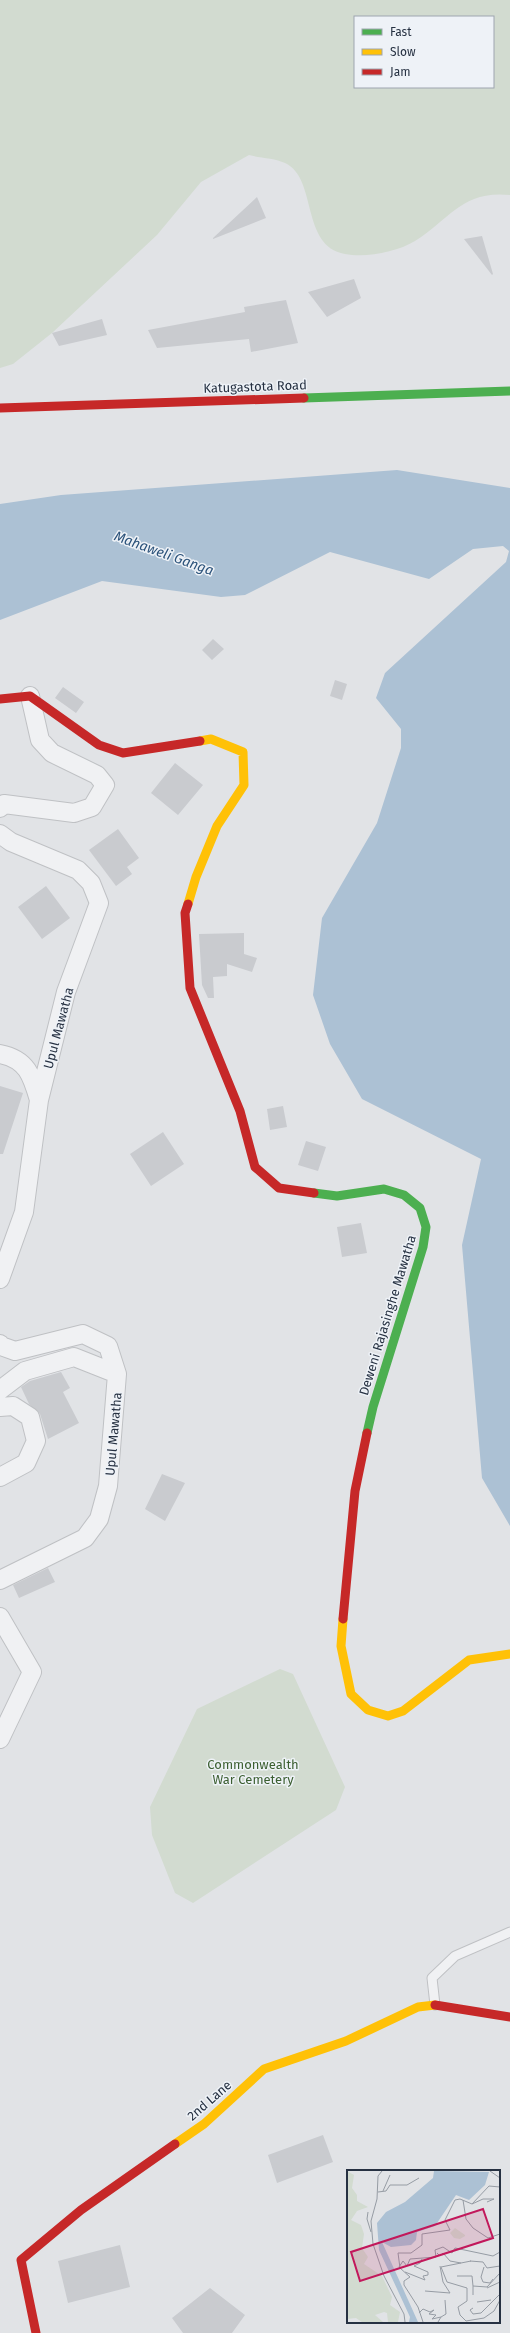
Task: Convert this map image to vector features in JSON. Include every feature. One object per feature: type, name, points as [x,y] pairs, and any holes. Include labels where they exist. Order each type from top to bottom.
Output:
[{"type":"street","name":"Katugastota Road","points":[[0,408],[510,391]]},
{"type":"street","points":[[0,700],[30,696],[40,740],[52,753],[97,775],[105,785],[92,807],[74,813],[4,804],[0,808]]},
{"type":"street","name":"Deweni Rajasinghe Mawatha","points":[[30,696],[100,745],[123,753],[210,739],[243,752],[244,785],[217,826],[196,877],[185,914],[186,953],[190,988],[240,1111],[255,1167],[279,1188],[337,1196],[384,1189],[404,1195],[420,1208],[426,1228],[423,1247],[373,1407],[355,1491],[341,1646],[351,1694],[368,1710],[388,1716],[403,1711],[469,1660],[510,1654]]},
{"type":"street","name":"Upul Mawatha","points":[[0,834],[11,842],[78,870],[91,883],[99,903],[66,992],[39,1100],[24,1212],[0,1279]]},
{"type":"street","points":[[0,1054],[12,1056],[30,1072],[39,1100]]},
{"type":"street","name":"Upul Mawatha","points":[[0,1344],[1,1346],[15,1351],[83,1334],[108,1346],[117,1374],[108,1486],[99,1519],[85,1538],[0,1580]]},
{"type":"street","points":[[0,1390],[25,1371],[74,1357],[117,1374]]},
{"type":"street","points":[[0,1407],[13,1406],[30,1417],[36,1441],[26,1463],[0,1478]]},
{"type":"street","points":[[0,1617],[32,1672],[0,1739]]},
{"type":"street","name":"2nd Lane","points":[[36,2333],[21,2260],[81,2210],[204,2124],[264,2069],[346,2041],[418,2007],[435,2004],[510,2017]]},
{"type":"lane","points":[[435,2004],[432,1978],[455,1956],[510,1932]]},
{"type":"green space","points":[[0,0],[510,0],[510,195],[480,197],[468,202],[458,208],[427,233],[408,245],[372,255],[345,254],[331,248],[321,239],[310,211],[302,182],[295,171],[281,161],[249,155],[201,182],[157,235],[52,333],[13,364],[0,368]]},
{"type":"green space","name":"Commonwealth War Cemetery","points":[[280,1669],[293,1674],[345,1787],[336,1810],[193,1903],[175,1893],[152,1835],[150,1807],[197,1709]]},
{"type":"water","name":"Mahaweli Ganga","points":[[397,470],[510,488],[510,1526],[482,1478],[462,1245],[481,1159],[362,1099],[330,1044],[313,995],[322,918],[377,823],[401,748],[401,729],[376,698],[385,673],[506,562],[509,551],[503,546],[473,549],[429,579],[330,552],[245,595],[221,597],[102,581],[0,620],[0,504],[61,495]]},
{"type":"building","points":[[257,197],[266,218],[213,239],[213,238]]},
{"type":"building","points":[[482,236],[493,274],[492,275],[464,239]]},
{"type":"building","points":[[354,279],[361,298],[327,317],[308,292]]},
{"type":"building","points":[[286,300],[298,343],[251,352],[249,339],[157,348],[148,330],[245,312],[244,307]]},
{"type":"building","points":[[102,319],[107,335],[59,346],[52,333]]},
{"type":"building","points":[[213,639],[224,649],[212,660],[202,650]]},
{"type":"building","points":[[335,680],[347,684],[342,700],[330,696]]},
{"type":"building","points":[[63,687],[84,702],[76,713],[55,698]]},
{"type":"building","points":[[175,763],[203,785],[178,815],[151,793]]},
{"type":"building","points":[[118,829],[139,858],[127,867],[132,874],[116,886],[89,850]]},
{"type":"building","points":[[46,886],[70,918],[42,939],[18,907]]},
{"type":"building","points":[[244,933],[244,954],[257,958],[252,972],[227,964],[227,976],[213,977],[214,998],[208,998],[202,985],[199,934]]},
{"type":"building","points":[[0,1086],[23,1093],[3,1154],[0,1154]]},
{"type":"building","points":[[283,1106],[287,1127],[270,1130],[267,1109]]},
{"type":"building","points":[[163,1132],[184,1164],[151,1186],[130,1154]]},
{"type":"building","points":[[306,1141],[326,1147],[318,1171],[298,1165]]},
{"type":"building","points":[[361,1223],[367,1253],[342,1257],[337,1227]]},
{"type":"building","points":[[61,1372],[70,1388],[63,1392],[79,1423],[48,1439],[40,1414],[29,1404],[21,1387],[30,1381]]},
{"type":"building","points":[[162,1474],[185,1483],[165,1521],[145,1509]]},
{"type":"building","points":[[48,1568],[55,1582],[19,1598],[13,1585]]},
{"type":"building","points":[[323,2135],[333,2162],[277,2183],[268,2155]]},
{"type":"building","points":[[120,2245],[130,2287],[68,2303],[58,2261]]},
{"type":"building","points":[[210,2288],[245,2315],[232,2333],[183,2333],[172,2318]]},
{"type":"traffic: fast","points":[[304,398],[510,391]]},
{"type":"traffic: fast","points":[[314,1193],[337,1196],[384,1189],[404,1195],[420,1208],[426,1227],[423,1247],[373,1407],[367,1433]]},
{"type":"traffic: slow","points":[[188,904],[196,877],[217,826],[244,785],[243,752],[211,739],[200,741]]},
{"type":"traffic: slow","points":[[343,1619],[341,1646],[351,1694],[368,1710],[388,1716],[403,1711],[469,1660],[510,1654]]},
{"type":"traffic: slow","points":[[175,2144],[204,2124],[264,2069],[346,2041],[418,2007],[435,2005]]},
{"type":"traffic: jam","points":[[0,408],[304,398]]},
{"type":"traffic: jam","points":[[0,699],[30,696],[99,745],[123,753],[200,741]]},
{"type":"traffic: jam","points":[[188,904],[185,913],[190,988],[240,1111],[255,1167],[279,1188],[314,1193]]},
{"type":"traffic: jam","points":[[343,1619],[355,1491],[367,1433]]},
{"type":"traffic: jam","points":[[435,2005],[510,2017]]},
{"type":"traffic: jam","points":[[36,2333],[21,2260],[81,2210],[175,2144]]}]
